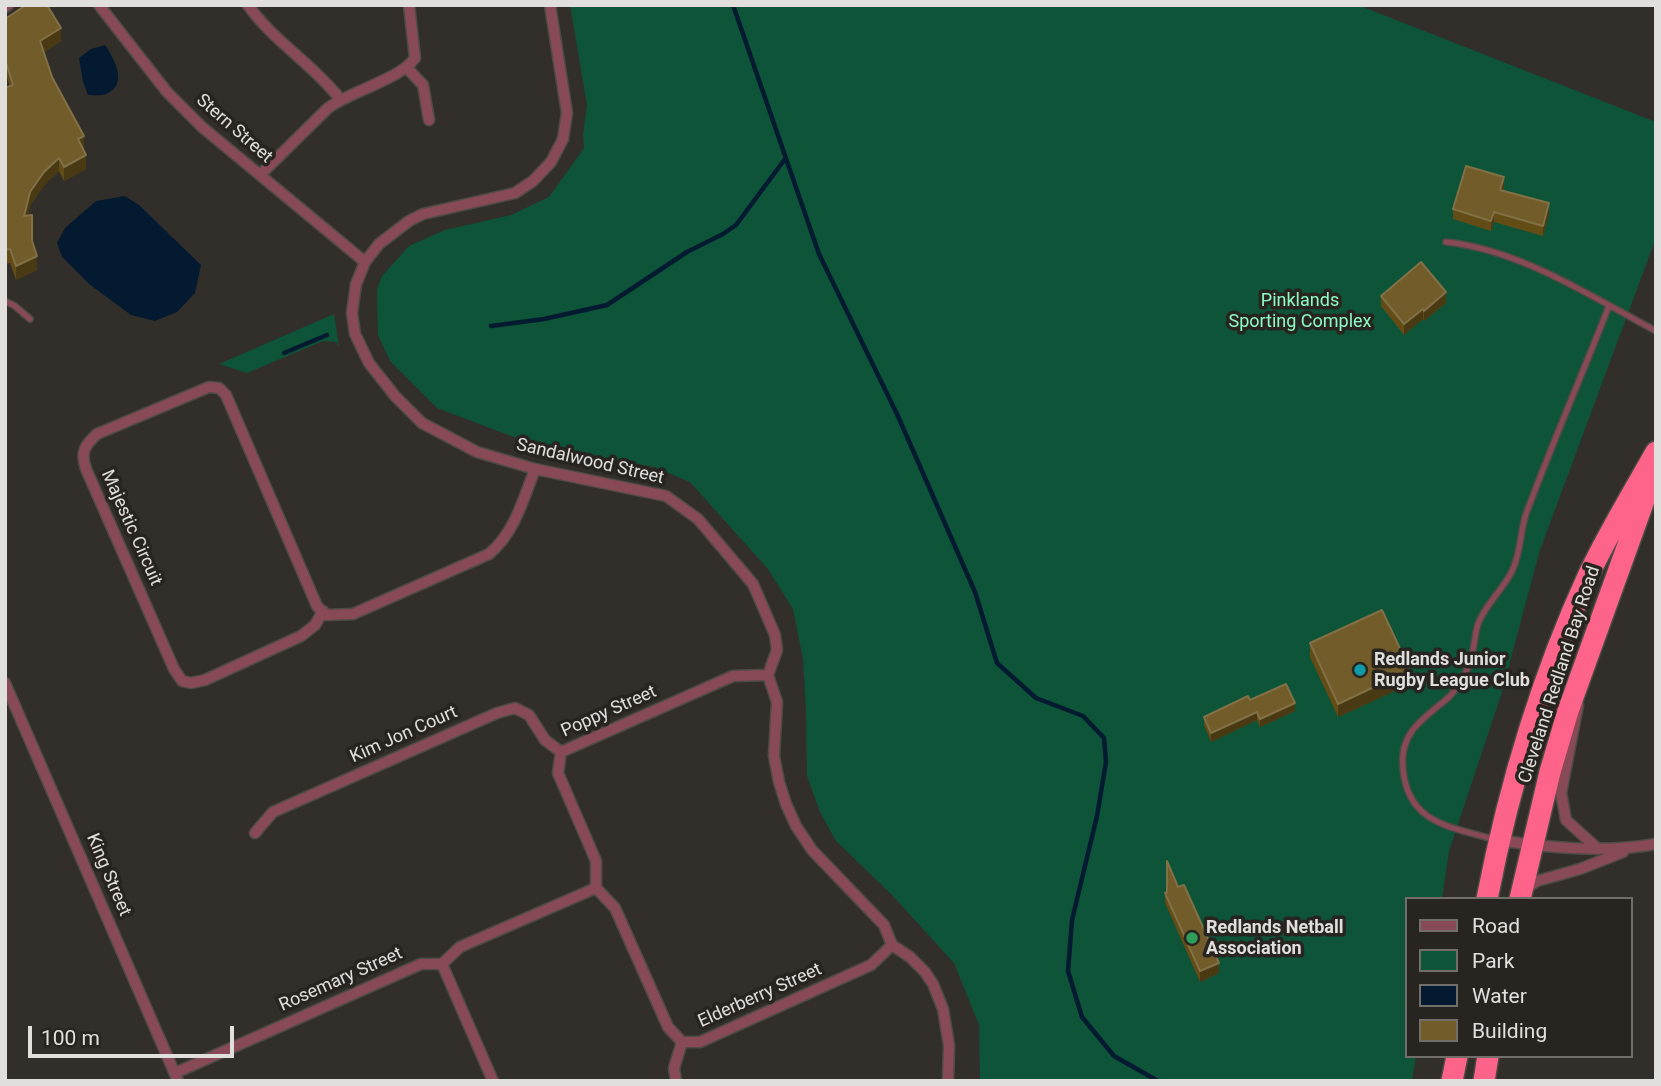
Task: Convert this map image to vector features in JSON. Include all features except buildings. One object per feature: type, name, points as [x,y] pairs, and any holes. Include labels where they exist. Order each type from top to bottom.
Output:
[{"type":"highway","name":"Cleveland Redland Bay Road","points":[[1487,897],[1498,841],[1517,768],[1557,648],[1612,529],[1656,453]]},
{"type":"highway","name":"Cleveland Redland Bay Road","points":[[1521,895],[1554,760],[1626,546],[1656,469]]},
{"type":"highway","points":[[1452,1081],[1457,1058]]},
{"type":"highway","points":[[1484,1081],[1488,1058]]},
{"type":"street","name":"Stern Street","points":[[99,5],[167,92],[202,127],[365,262]]},
{"type":"street","points":[[248,5],[277,38],[324,78],[340,99]]},
{"type":"street","points":[[260,175],[340,99],[408,69],[415,58],[409,5]]},
{"type":"street","points":[[365,262],[379,244],[409,221],[423,214],[515,193],[533,181],[551,162],[563,139],[567,113],[550,5]]},
{"type":"street","points":[[408,69],[423,85],[429,120]]},
{"type":"street","name":"Sandalwood Street","points":[[365,262],[356,284],[352,313],[355,334],[364,356],[411,414],[429,428],[477,452],[534,469],[666,496],[698,519],[753,584],[775,635],[777,650],[768,675],[777,702],[774,756],[779,782],[796,826],[812,850],[884,926],[892,945],[910,957],[933,984],[943,1009],[949,1045],[948,1081]]},
{"type":"street","name":"Majestic Circuit","points":[[209,387],[219,388],[226,396],[317,606],[323,611],[315,625],[301,636],[205,680],[182,681],[173,669],[86,469],[82,457],[85,445],[97,434],[209,387]]},
{"type":"street","points":[[323,611],[326,615],[353,614],[489,554],[502,544],[513,526],[534,469]]},
{"type":"street","name":"Poppy Street","points":[[596,888],[596,861],[558,773],[561,752],[733,676],[768,675]]},
{"type":"street","points":[[1581,678],[1577,719],[1561,793],[1566,820],[1598,849]]},
{"type":"street","name":"King Street","points":[[5,683],[176,1077]]},
{"type":"street","name":"Kim Jon Court","points":[[255,833],[273,812],[506,710],[515,708],[528,715],[545,740],[561,752]]},
{"type":"street","points":[[1498,841],[1598,849],[1656,844]]},
{"type":"street","points":[[1521,895],[1537,881],[1580,869],[1632,848]]},
{"type":"street","name":"Elderberry Street","points":[[596,888],[615,908],[668,1027],[682,1042],[700,1042],[871,965],[892,945]]},
{"type":"street","name":"Rosemary Street","points":[[176,1077],[421,964],[442,964],[460,947],[596,888]]},
{"type":"street","points":[[442,964],[493,1081]]},
{"type":"street","points":[[676,1081],[674,1068],[682,1042]]},
{"type":"lane","points":[[1446,242],[1476,245],[1517,260],[1656,331]]},
{"type":"lane","points":[[5,301],[30,319]]},
{"type":"lane","points":[[1498,841],[1448,828],[1426,816],[1406,786],[1403,752],[1416,724],[1449,697],[1469,664],[1486,606],[1511,573],[1525,517],[1609,306]]},
{"type":"green space","name":"Pinklands Sporting Complex","points":[[570,5],[1358,5],[1656,122],[1656,238],[1540,550],[1501,695],[1449,851],[1442,897],[1406,897],[1406,1058],[1416,1058],[1412,1081],[980,1081],[979,1025],[954,963],[891,894],[836,841],[820,812],[807,776],[803,659],[793,609],[768,569],[690,482],[654,467],[535,445],[437,408],[390,361],[378,335],[377,289],[382,276],[409,246],[445,230],[511,215],[549,197],[584,148],[587,105]]},
{"type":"green space","points":[[334,314],[339,347],[336,342],[323,341],[247,373],[219,364]]},
{"type":"water","points":[[105,45],[118,71],[117,84],[106,94],[88,95],[79,58],[91,49]]},
{"type":"water","points":[[125,196],[139,205],[201,265],[195,293],[177,312],[155,321],[131,315],[89,284],[62,257],[57,243],[65,228],[96,201]]},
{"type":"waterway","points":[[733,5],[819,254],[897,414],[975,592],[997,663],[1036,698],[1083,716],[1104,738],[1106,762],[1097,816],[1072,920],[1068,971],[1082,1017],[1114,1056],[1158,1081]]},
{"type":"waterway","points":[[491,326],[544,319],[607,305],[687,252],[736,225],[785,159]]},
{"type":"waterway","points":[[284,353],[327,335]]},
{"type":"place","name":"Redlands Junior Rugby League Club","points":[[1360,670]]},
{"type":"place","name":"Redlands Netball Association","points":[[1192,938]]}]
